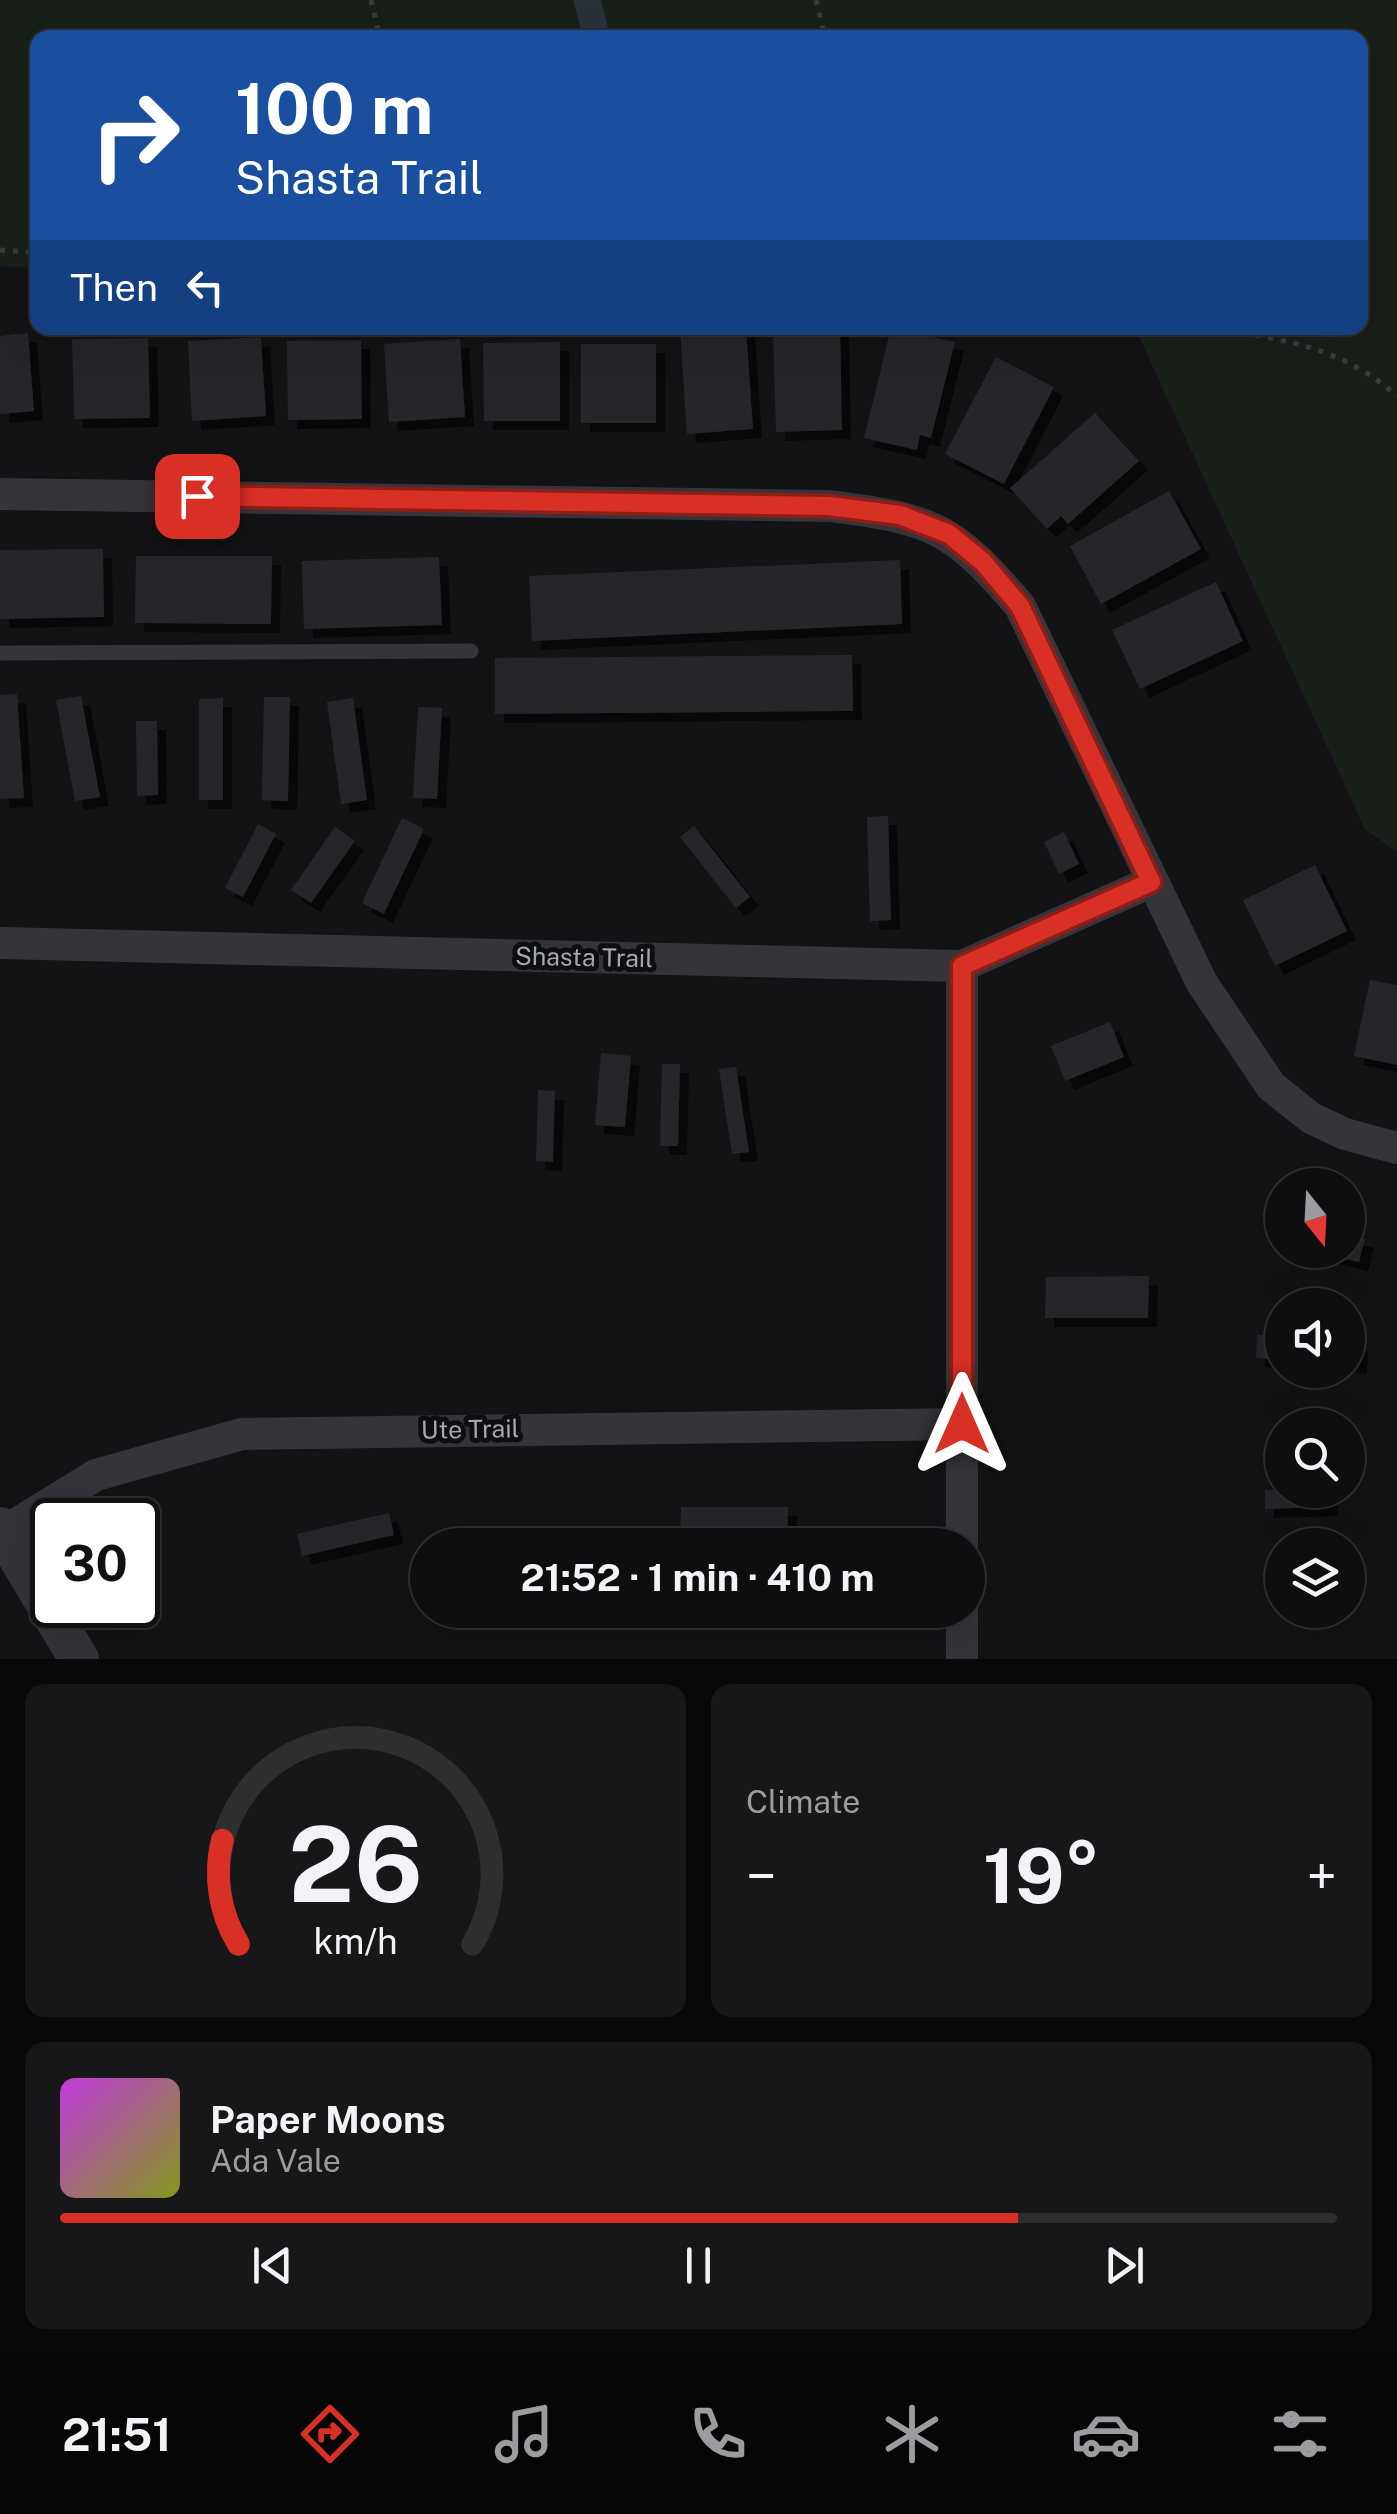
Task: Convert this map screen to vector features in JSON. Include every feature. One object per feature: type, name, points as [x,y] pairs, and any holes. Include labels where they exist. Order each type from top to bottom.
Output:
[{"type":"street","points":[[0,494],[829,506],[900,515],[949,534],[983,562],[1020,606],[1202,983],[1270,1086],[1311,1118],[1345,1134],[1397,1148]]},
{"type":"street","name":"Shasta Trail","points":[[0,944],[962,966],[1151,882]]},
{"type":"street","points":[[962,966],[962,1528]]},
{"type":"street","name":"Ute Trail","points":[[1,1531],[96,1474],[242,1434],[962,1424]]},
{"type":"street","points":[[1,1531],[79,1659]]},
{"type":"street","points":[[962,1628],[962,1659]]},
{"type":"lane","points":[[0,653],[470,651]]},
{"type":"path","points":[[371,0],[378,30]]},
{"type":"path","points":[[816,0],[824,30]]},
{"type":"path","points":[[0,250],[30,252]]},
{"type":"path","points":[[1248,335],[1334,354],[1364,368],[1397,396]]},
{"type":"shaded area","points":[[0,0],[1397,0],[1397,852],[1365,829],[1138,335],[1368,335],[1368,30],[30,30],[30,268],[0,266]]},
{"type":"shaded area","points":[[573,0],[601,0],[608,30],[581,30]]},
{"type":"building","points":[[28,333],[34,411],[0,414],[0,336]]},
{"type":"building","points":[[680,335],[746,335],[753,429],[687,434]]},
{"type":"building","points":[[773,335],[840,335],[842,430],[776,432]]},
{"type":"building","points":[[889,335],[923,335],[955,342],[931,438],[920,435],[917,450],[864,438]]},
{"type":"building","points":[[261,337],[266,416],[192,421],[188,341]]},
{"type":"building","points":[[148,338],[150,418],[74,419],[72,339]]},
{"type":"building","points":[[460,339],[465,417],[389,422],[384,344]]},
{"type":"building","points":[[361,340],[362,419],[288,420],[287,341]]},
{"type":"building","points":[[560,342],[560,421],[484,421],[483,343]]},
{"type":"building","points":[[581,344],[656,344],[656,423],[581,423]]},
{"type":"building","points":[[996,357],[1054,387],[1004,484],[945,454]]},
{"type":"building","points":[[1095,413],[1139,461],[1068,524],[1061,516],[1047,529],[1010,488]]},
{"type":"building","points":[[1169,491],[1201,549],[1101,604],[1070,546]]},
{"type":"building","points":[[103,549],[104,617],[0,619],[0,550]]},
{"type":"building","points":[[136,556],[272,556],[271,624],[135,623]]},
{"type":"building","points":[[439,557],[442,625],[304,629],[302,561]]},
{"type":"building","points":[[900,560],[902,624],[532,641],[529,576]]},
{"type":"building","points":[[1216,582],[1243,641],[1140,689],[1112,630]]},
{"type":"building","points":[[852,655],[853,711],[495,714],[495,658]]},
{"type":"building","points":[[17,694],[24,798],[0,799],[0,695]]},
{"type":"building","points":[[81,696],[100,797],[75,801],[56,700]]},
{"type":"building","points":[[264,697],[290,697],[288,801],[262,800]]},
{"type":"building","points":[[223,698],[223,800],[199,800],[199,699]]},
{"type":"building","points":[[353,698],[367,800],[341,804],[327,702]]},
{"type":"building","points":[[418,707],[442,708],[437,799],[413,798]]},
{"type":"building","points":[[136,721],[157,721],[158,795],[137,796]]},
{"type":"building","points":[[888,816],[891,920],[870,921],[867,817]]},
{"type":"building","points":[[402,818],[424,829],[384,914],[362,903]]},
{"type":"building","points":[[258,824],[276,834],[243,897],[225,888]]},
{"type":"building","points":[[694,826],[750,897],[736,908],[680,837]]},
{"type":"building","points":[[335,827],[355,841],[311,903],[291,890]]},
{"type":"building","points":[[1064,832],[1079,864],[1059,874],[1044,842]]},
{"type":"building","points":[[1315,865],[1347,931],[1275,966],[1243,900]]},
{"type":"building","points":[[1370,980],[1397,985],[1397,1065],[1354,1056]]},
{"type":"building","points":[[1110,1022],[1124,1057],[1065,1081],[1051,1046]]},
{"type":"building","points":[[601,1053],[631,1056],[625,1127],[595,1125]]},
{"type":"building","points":[[662,1064],[680,1064],[678,1146],[660,1146]]},
{"type":"building","points":[[736,1067],[749,1152],[732,1154],[719,1069]]},
{"type":"building","points":[[538,1090],[555,1091],[553,1162],[536,1161]]},
{"type":"building","points":[[1149,1276],[1148,1318],[1045,1318],[1046,1277]]},
{"type":"building","points":[[1257,1335],[1265,1336],[1265,1359],[1256,1358]]},
{"type":"building","points":[[681,1507],[788,1507],[787,1528],[680,1528]]},
{"type":"building","points":[[389,1513],[394,1535],[302,1556],[297,1534]]},
{"type":"route","points":[[197,496],[829,506],[900,515],[949,534],[983,562],[1020,606],[1151,882],[962,966],[962,1424]]}]
